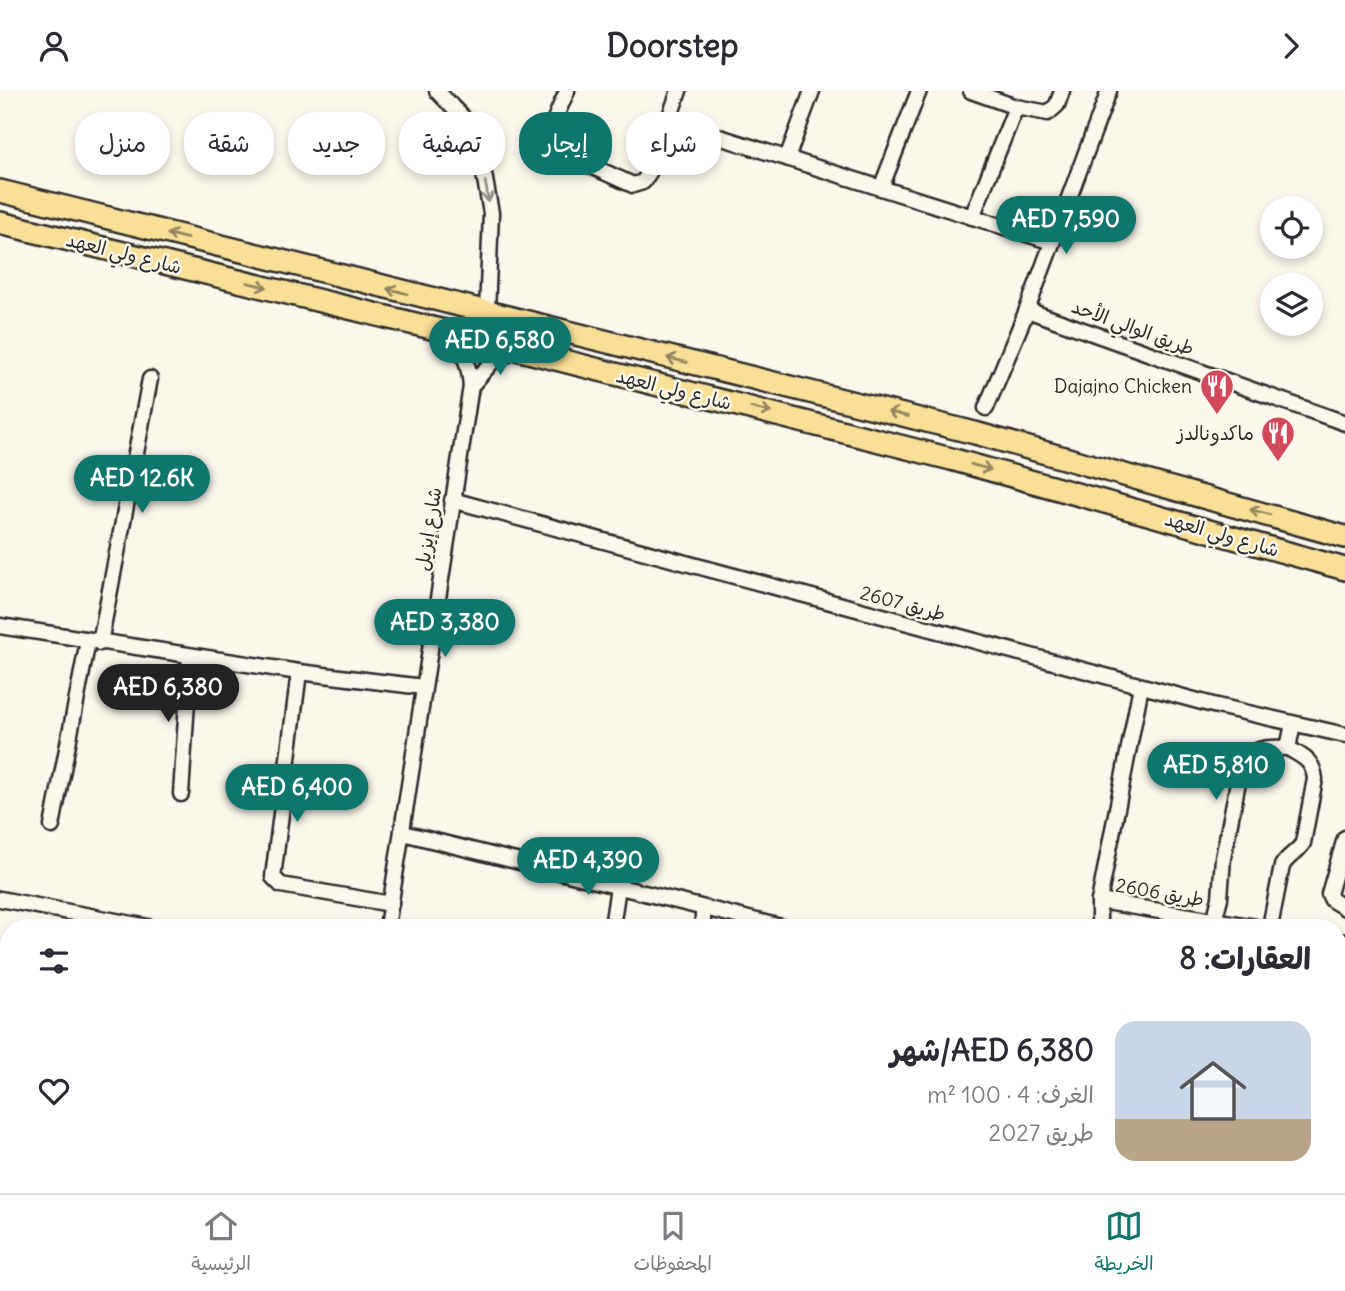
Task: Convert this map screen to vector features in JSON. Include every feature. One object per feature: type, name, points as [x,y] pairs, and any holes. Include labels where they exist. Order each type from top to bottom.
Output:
[{"type":"main road","name":"شارع ولي العهد","points":[[0,191],[975,433],[1339,531]]},
{"type":"main road","name":"شارع ولي العهد","points":[[0,223],[481,340],[924,452],[1345,569]]},
{"type":"main road","points":[[481,340],[487,313]]},
{"type":"main road","points":[[1150,514],[1171,513],[1193,517],[1345,557]]},
{"type":"street","points":[[437,91],[471,126],[482,163],[491,213],[487,313]]},
{"type":"street","points":[[566,91],[551,134],[553,145],[560,152],[633,185],[643,182],[647,175]]},
{"type":"street","points":[[672,112],[679,91]]},
{"type":"street","points":[[787,158],[812,91]]},
{"type":"street","points":[[881,188],[919,91]]},
{"type":"street","points":[[971,91],[1016,107],[1048,113],[1056,105],[1062,91]]},
{"type":"street","points":[[986,408],[1027,310],[1109,91]]},
{"type":"street","points":[[972,217],[1016,107]]},
{"type":"street","points":[[721,137],[1052,242]]},
{"type":"street","name":"طريق الوالي الأحد","points":[[1027,310],[1345,423]]},
{"type":"street","name":"شارع إيزيل","points":[[388,919],[471,386],[464,354],[450,333]]},
{"type":"street","points":[[471,386],[493,361],[517,350]]},
{"type":"street","points":[[52,826],[150,379]]},
{"type":"street","name":"طريق 2607","points":[[452,500],[1141,686],[1345,736]]},
{"type":"street","points":[[0,626],[299,672],[423,687]]},
{"type":"street","points":[[181,794],[190,656]]},
{"type":"street","points":[[299,672],[273,877],[281,885],[391,904]]},
{"type":"street","name":"طريق 2606","points":[[1099,919],[1100,901],[1141,686]]},
{"type":"street","points":[[1288,748],[1293,723]]},
{"type":"street","points":[[1215,919],[1220,898],[1223,858],[1241,767],[1246,756],[1272,747],[1288,748],[1310,761],[1315,779],[1303,843],[1282,866],[1272,919]]},
{"type":"street","points":[[403,833],[746,919]]},
{"type":"street","points":[[1345,838],[1329,894],[1332,900],[1345,908]]},
{"type":"street","points":[[613,919],[618,887]]},
{"type":"street","points":[[0,899],[106,919]]},
{"type":"street","name":"طريق 2606","points":[[1100,901],[1203,919]]},
{"type":"street","points":[[703,909],[703,919]]},
{"type":"place","name":"Dajajno Chicken","points":[[1217,416]]},
{"type":"place","name":"ماكدونالدز","points":[[1278,463]]}]
